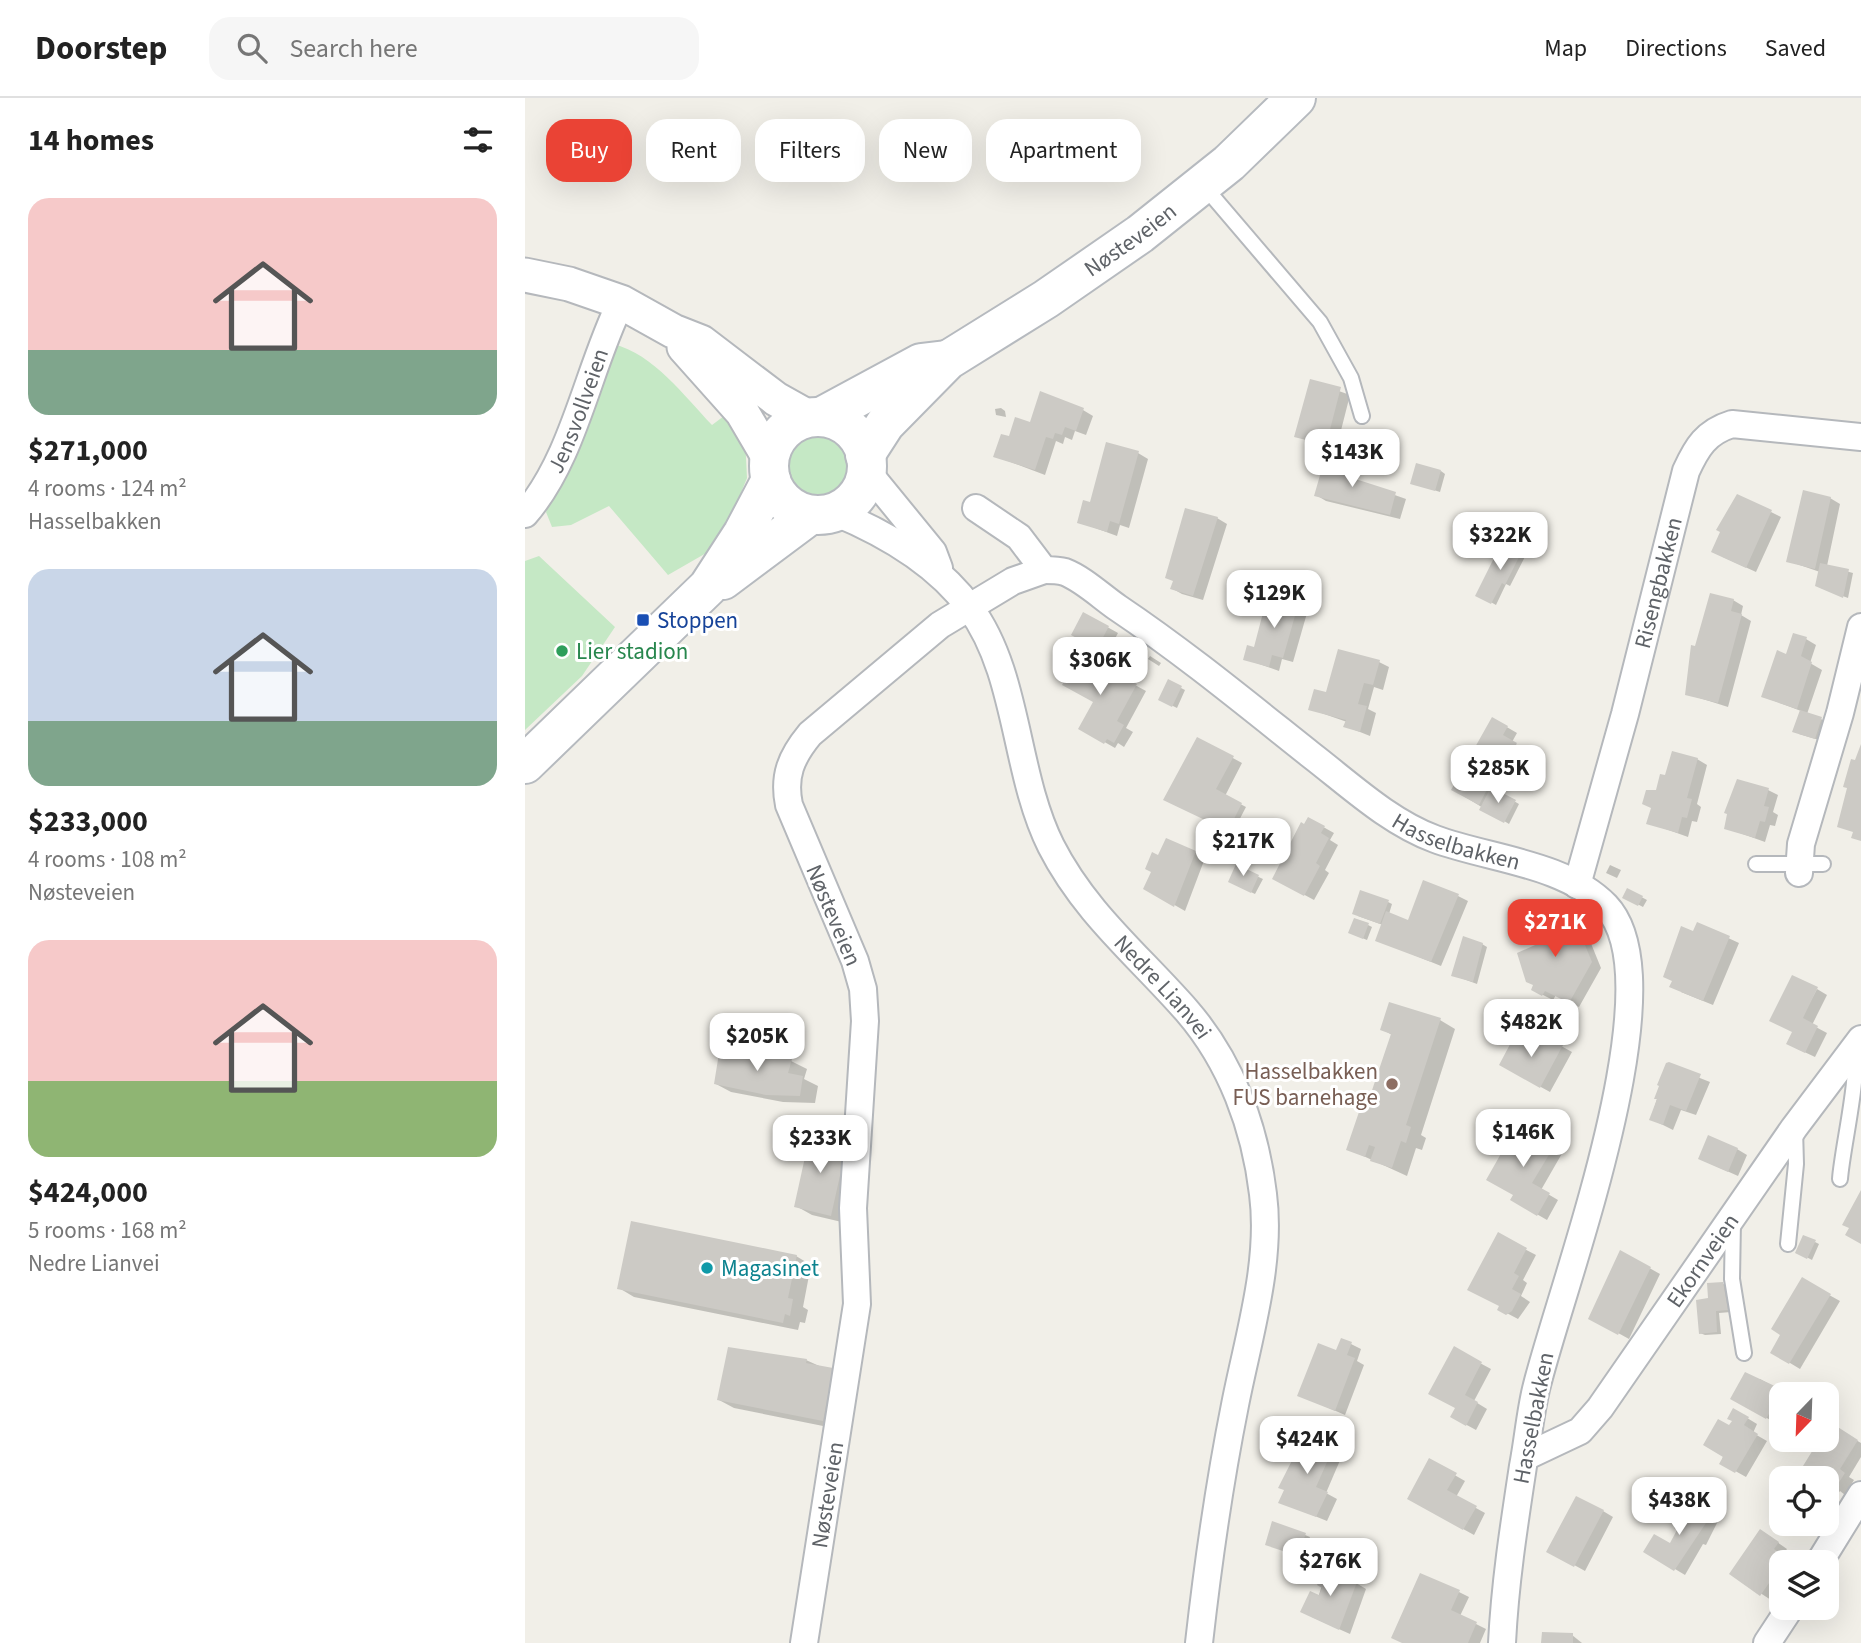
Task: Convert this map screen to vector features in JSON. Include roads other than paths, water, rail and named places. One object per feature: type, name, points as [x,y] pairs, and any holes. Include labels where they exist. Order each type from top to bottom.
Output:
[{"type":"main road","name":"Nøsteveien","points":[[866,462],[885,424],[948,360],[1055,293],[1203,186],[1296,98]]},
{"type":"main road","name":"Nøsteveien","points":[[815,418],[921,363],[948,360]]},
{"type":"main road","points":[[525,764],[708,587],[743,533],[782,433],[815,418],[843,424],[851,430],[866,462],[856,497],[822,513],[731,576],[708,587]]},
{"type":"main road","points":[[770,469],[787,504],[822,513]]},
{"type":"street","points":[[525,275],[569,284],[621,302],[673,331],[701,342],[776,399],[815,418]]},
{"type":"street","name":"Jensvollveien","points":[[528,506],[564,446],[608,328],[621,302]]},
{"type":"street","points":[[673,331],[688,354],[742,412],[770,469]]},
{"type":"street","name":"Risengbakken","points":[[1577,885],[1625,714],[1686,471],[1695,452],[1704,438],[1717,429],[1732,424],[1861,437]]},
{"type":"street","name":"Nedre Lianvei","points":[[866,462],[933,552],[941,573]]},
{"type":"street","points":[[970,608],[1013,580],[1044,570],[1019,537],[976,508]]},
{"type":"street","name":"Nedre Lianvei","points":[[822,513],[867,527],[941,573],[970,608],[989,641],[1003,680],[1033,801],[1052,849],[1103,925],[1186,1010],[1206,1035],[1236,1090],[1253,1137],[1264,1199],[1263,1253],[1213,1521],[1199,1643]]},
{"type":"street","name":"Hasselbakken","points":[[1044,570],[1067,573],[1139,621],[1357,791],[1410,828],[1434,839],[1548,873],[1577,885],[1610,910],[1623,934],[1630,973],[1630,1003],[1602,1162],[1535,1392],[1509,1552],[1502,1643]]},
{"type":"street","name":"Nøsteveien","points":[[804,1643],[856,1304],[853,1208],[865,1021],[863,989],[855,961],[795,823],[786,780],[799,748],[818,727],[940,625],[970,608]]},
{"type":"street","points":[[1807,867],[1801,844],[1840,713],[1861,627]]},
{"type":"street","name":"Ekornveien","points":[[1525,1457],[1580,1431],[1593,1416],[1733,1220],[1794,1128],[1858,1046]]},
{"type":"street","points":[[1827,1550],[1861,1495]]},
{"type":"street","points":[[1767,1643],[1782,1620]]},
{"type":"lane","points":[[1203,186],[1320,322],[1351,378],[1362,416]]},
{"type":"lane","points":[[1756,864],[1807,867]]},
{"type":"lane","points":[[1840,1179],[1845,1126],[1856,1073],[1858,1046]]},
{"type":"lane","points":[[1788,1244],[1796,1164],[1794,1128]]},
{"type":"lane","points":[[1733,1220],[1732,1279],[1744,1353]]},
{"type":"place","name":"Stoppen","points":[[643,620]]},
{"type":"place","name":"Lier stadion","points":[[562,651]]},
{"type":"place","name":"Hasselbakken FUS barnehage","points":[[1392,1084]]},
{"type":"place","name":"Magasinet","points":[[707,1268]]}]
